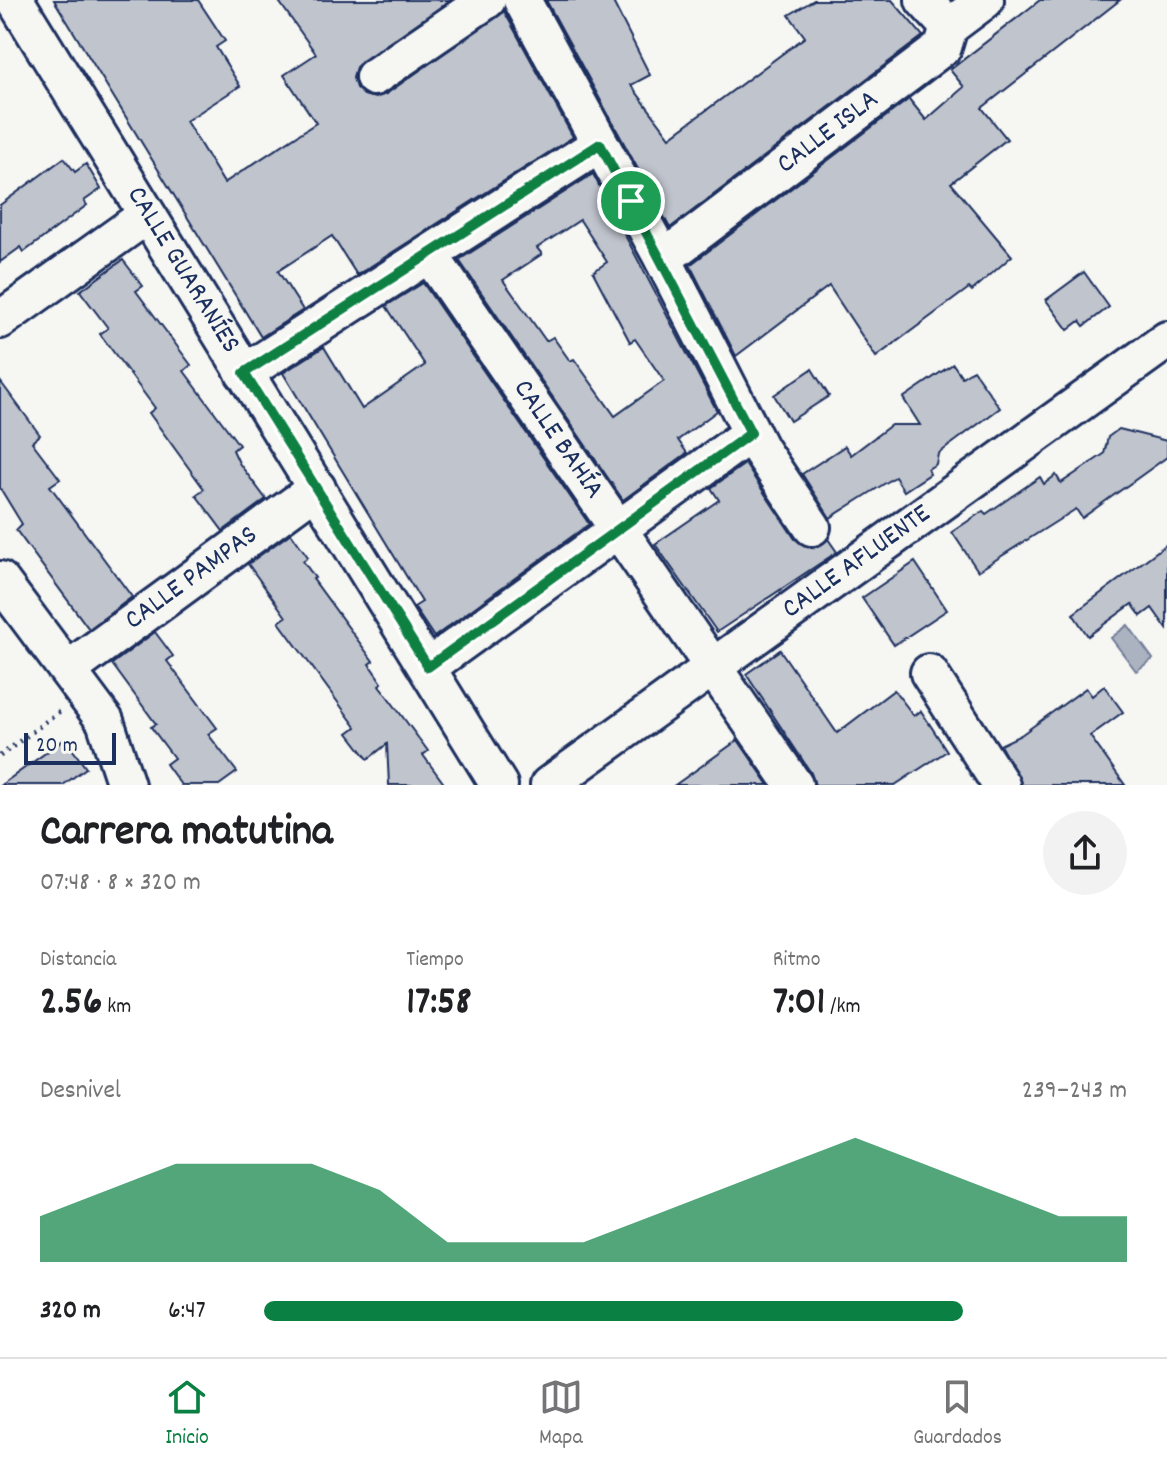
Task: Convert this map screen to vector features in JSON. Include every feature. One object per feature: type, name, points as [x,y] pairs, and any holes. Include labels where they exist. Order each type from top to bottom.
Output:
[{"type":"street","name":"CALLE GUARANÍES","points":[[15,0],[499,785]]},
{"type":"street","points":[[374,77],[487,0]]},
{"type":"street","points":[[522,0],[663,259],[751,433],[812,527]]},
{"type":"street","points":[[924,0],[949,27]]},
{"type":"street","name":"CALLE ISLA","points":[[663,259],[943,47],[949,27],[985,0]]},
{"type":"street","points":[[244,373],[600,144]]},
{"type":"street","points":[[0,320],[147,215]]},
{"type":"street","name":"CALLE BAHÍA","points":[[429,254],[794,785]]},
{"type":"street","name":"CALLE AFLUENTE","points":[[549,785],[1167,340]]},
{"type":"street","points":[[428,667],[751,433]]},
{"type":"street","name":"CALLE PAMPAS","points":[[76,682],[317,488]]},
{"type":"street","points":[[0,580],[105,721],[126,785]]},
{"type":"street","points":[[929,673],[1001,785]]},
{"type":"path","points":[[0,756],[76,682]]},
{"type":"shaded area","points":[[1128,625],[1153,659],[1136,671],[1111,638]]},
{"type":"building","points":[[54,0],[198,0],[225,41],[216,47],[240,86],[186,121],[224,183],[316,123],[284,75],[316,54],[278,0],[450,0],[356,67],[353,78],[356,88],[364,95],[375,98],[386,94],[504,11],[573,137],[357,275],[332,236],[278,271],[303,310],[261,337]]},
{"type":"building","points":[[546,0],[612,0],[650,75],[631,85],[670,137],[805,37],[789,15],[814,0],[892,0],[923,36],[670,228]]},
{"type":"building","points":[[1040,0],[1120,0],[982,108],[1007,139],[951,183],[1012,256],[972,291],[969,288],[876,357],[829,286],[736,356],[690,265],[909,99],[926,120],[964,87],[950,70]]},
{"type":"building","points":[[64,158],[75,172],[86,164],[101,189],[84,201],[87,205],[24,252],[21,247],[0,262],[0,205]]},
{"type":"building","points":[[593,174],[717,411],[678,440],[687,453],[623,500],[459,260]],"holes":[[[580,220],[607,262],[593,272],[630,342],[635,339],[664,381],[615,416],[574,359],[570,361],[553,337],[546,341],[503,280],[542,254],[537,248]]]},
{"type":"building","points":[[123,260],[143,286],[136,291],[191,365],[184,371],[239,445],[233,450],[239,463],[266,499],[223,531],[196,495],[204,489],[149,413],[155,408],[100,334],[108,328],[80,291]]},
{"type":"building","points":[[1084,272],[1109,307],[1084,326],[1080,321],[1068,330],[1046,300]]},
{"type":"building","points":[[423,283],[589,524],[434,637],[414,607],[422,602],[283,373],[324,347],[362,409],[425,365],[386,306]]},
{"type":"building","points":[[953,364],[962,377],[973,370],[1000,408],[938,454],[936,464],[928,469],[930,474],[904,491],[895,477],[830,518],[802,474],[845,446],[851,455],[891,425],[920,425],[903,398]]},
{"type":"building","points":[[812,369],[829,396],[790,421],[774,395]]},
{"type":"building","points":[[0,381],[40,435],[32,442],[60,479],[50,486],[132,597],[89,629],[16,530],[22,524],[0,488]]},
{"type":"building","points":[[1119,429],[1167,441],[1167,457],[1082,518],[1076,509],[978,571],[952,532],[983,511],[986,514],[1040,477],[1044,484],[1056,475],[1061,483],[1104,454],[1108,437]]},
{"type":"building","points":[[745,464],[795,539],[813,548],[828,539],[837,552],[717,632],[655,544],[719,500],[711,488]]},
{"type":"building","points":[[291,533],[308,557],[303,561],[313,579],[373,661],[369,664],[382,683],[379,685],[428,751],[423,755],[445,785],[389,785],[387,744],[368,759],[348,733],[356,727],[279,622],[286,617],[248,564]]},
{"type":"building","points":[[1167,544],[1167,629],[1152,608],[1141,616],[1132,604],[1088,636],[1073,614]]},
{"type":"building","points":[[915,562],[947,610],[894,645],[862,598]]},
{"type":"building","points":[[155,632],[173,656],[167,661],[217,728],[208,734],[237,772],[219,785],[181,785],[166,764],[174,758],[151,727],[156,724],[112,664]]},
{"type":"building","points":[[780,650],[837,733],[894,690],[914,716],[921,711],[947,751],[895,785],[815,785],[811,773],[746,674]]},
{"type":"building","points":[[1104,686],[1123,712],[1090,736],[1125,785],[1022,785],[1000,745],[1021,735],[1086,688],[1092,696]]},
{"type":"building","points":[[65,739],[86,768],[63,785],[1,785]]},
{"type":"building","points":[[738,740],[769,785],[675,785]]},
{"type":"route","points":[[600,144],[631,201],[745,416],[751,433],[428,667],[244,373],[600,144]]}]
